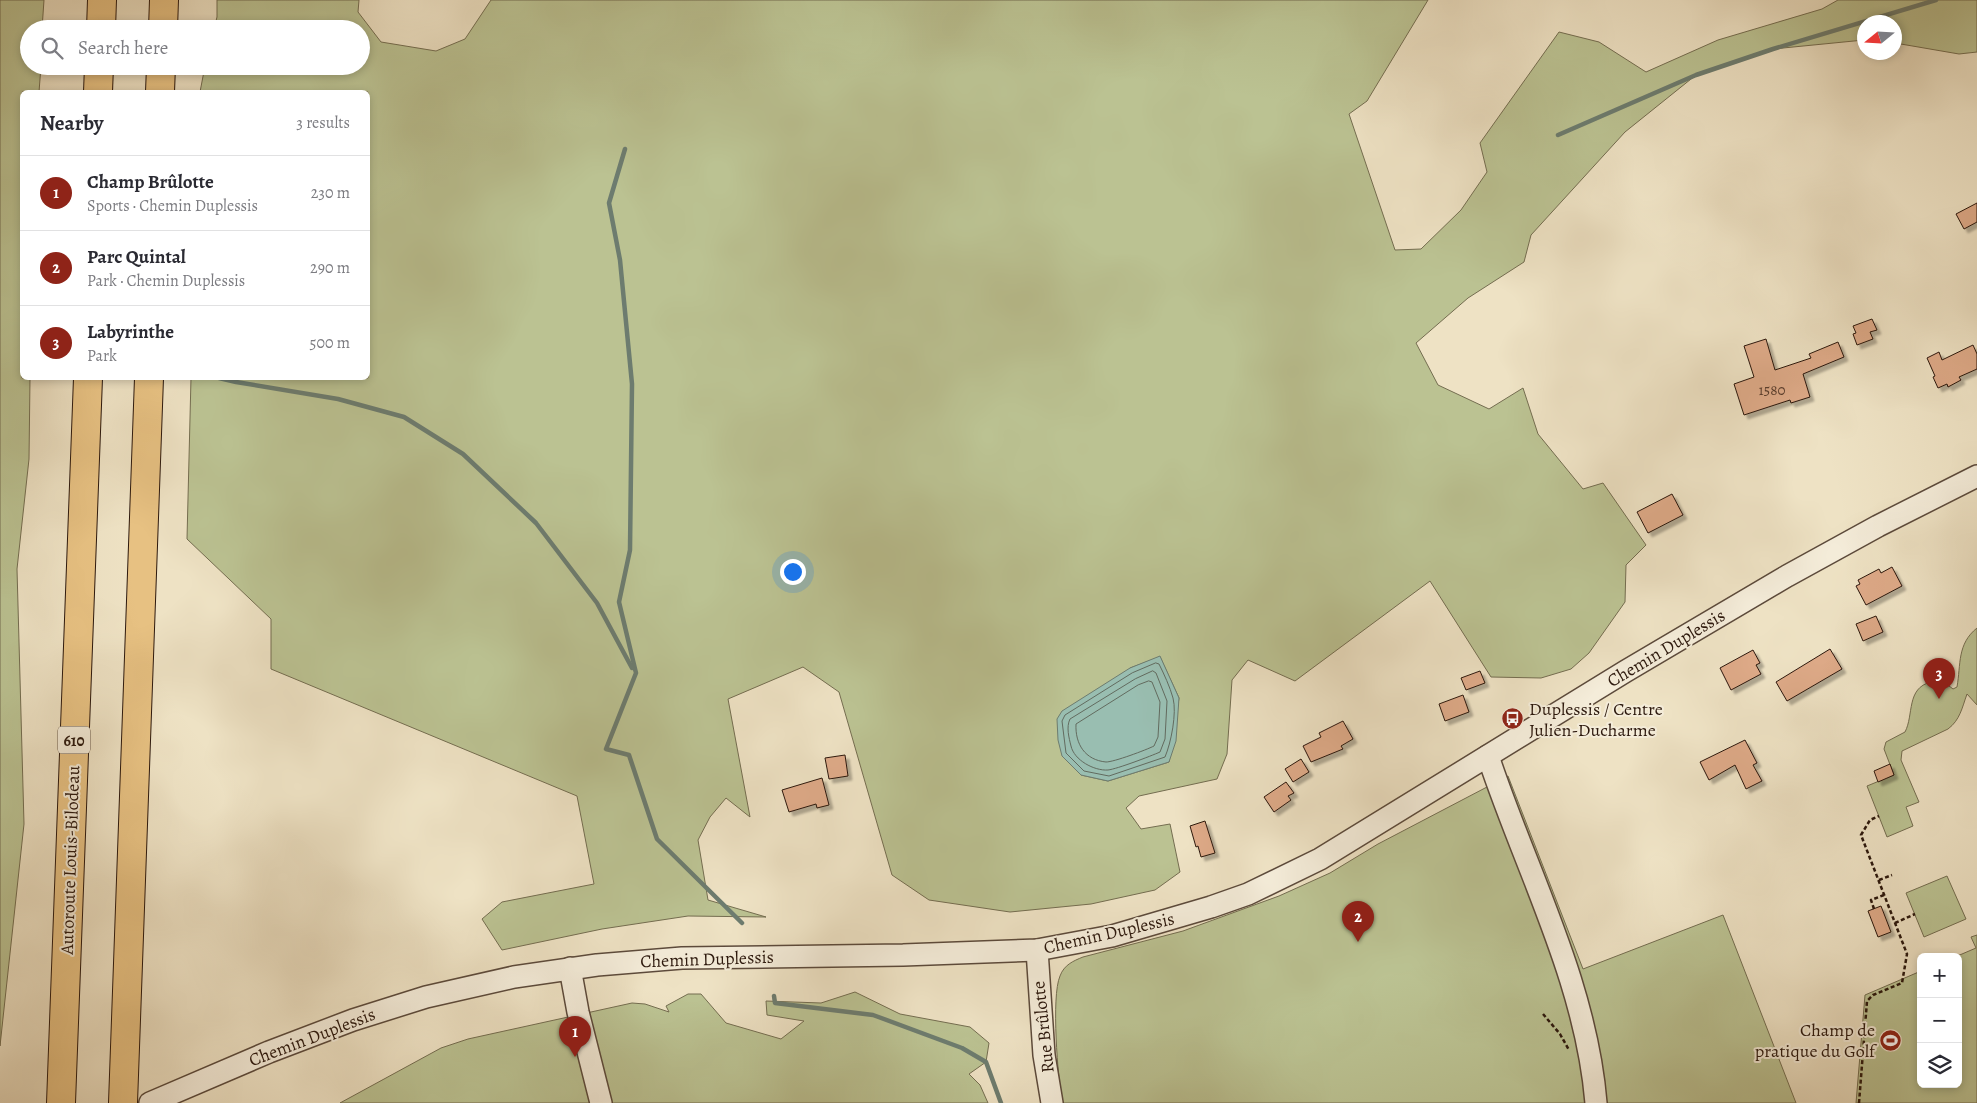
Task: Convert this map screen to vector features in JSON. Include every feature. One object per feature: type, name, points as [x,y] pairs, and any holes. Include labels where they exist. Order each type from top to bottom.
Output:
[{"type":"highway","points":[[101,20],[102,0]]},
{"type":"highway","points":[[163,20],[164,0]]},
{"type":"highway","points":[[98,90],[99,75]]},
{"type":"highway","points":[[160,90],[161,75]]},
{"type":"highway","name":"Autoroute Louis-Bilodeau","points":[[61,1103],[88,380]]},
{"type":"highway","points":[[123,1103],[149,380]]},
{"type":"street","name":"Chemin Duplessis","points":[[152,1102],[300,1039],[382,1010],[483,983],[570,968],[634,961],[715,957],[903,955],[1037,950],[1112,936],[1248,894],[1320,859],[1626,671],[1788,576],[1878,526],[1977,476]]},
{"type":"street","points":[[1488,756],[1580,1008],[1591,1060],[1596,1103]]},
{"type":"street","name":"Rue Brûlotte","points":[[1037,950],[1044,1055],[1052,1103]]},
{"type":"street","points":[[570,968],[579,1018],[601,1103]]},
{"type":"path","points":[[1859,1103],[1867,1001],[1869,997],[1902,983],[1907,954],[1861,835],[1870,820],[1879,816]]},
{"type":"path","points":[[1879,880],[1892,875]]},
{"type":"path","points":[[1874,909],[1870,900],[1884,895]]},
{"type":"path","points":[[1895,923],[1915,914]]},
{"type":"green space","points":[[0,0],[44,0],[43,20],[20,20],[20,75],[40,75],[39,90],[20,90],[20,380],[30,380],[29,459],[17,569],[24,824],[0,1046]]},
{"type":"green space","points":[[217,0],[359,0],[358,12],[364,20],[216,20]]},
{"type":"green space","points":[[491,0],[1428,0],[1367,101],[1349,114],[1395,250],[1421,249],[1461,210],[1487,172],[1480,143],[1559,32],[1599,42],[1646,72],[1718,40],[1822,9],[1838,0],[1977,0],[1977,52],[1959,54],[1902,44],[1902,15],[1857,15],[1857,41],[1773,49],[1696,75],[1625,132],[1531,235],[1524,262],[1468,298],[1416,343],[1438,385],[1489,409],[1523,388],[1538,434],[1583,489],[1603,483],[1646,545],[1626,565],[1625,602],[1589,653],[1571,669],[1541,678],[1491,677],[1430,581],[1295,681],[1248,660],[1232,680],[1227,754],[1217,779],[1139,796],[1126,808],[1141,829],[1170,824],[1180,872],[1155,890],[1091,904],[1010,912],[929,900],[892,875],[839,692],[803,667],[728,699],[750,817],[726,798],[710,817],[698,840],[708,900],[766,917],[688,916],[602,929],[502,950],[482,919],[502,902],[594,884],[577,796],[271,669],[271,619],[187,539],[191,380],[370,380],[370,90],[200,90],[203,75],[370,75],[370,28],[381,42],[436,51],[465,39]],"holes":[[[1160,657],[1179,698],[1169,762],[1108,781],[1081,775],[1130,668]]]},
{"type":"green space","points":[[1977,628],[1977,705],[1967,694],[1960,713],[1948,729],[1902,751],[1901,760],[1919,802],[1906,807],[1913,826],[1887,837],[1867,786],[1894,775],[1884,749],[1886,742],[1905,732],[1914,696],[1918,690],[1923,685],[1931,682],[1940,682],[1953,689],[1957,687],[1963,648],[1966,641]]},
{"type":"green space","points":[[1508,776],[1583,969],[1723,915],[1796,1103],[1062,1103],[1057,1057],[1056,1001],[1060,976],[1069,964],[1083,957],[1183,931],[1279,896],[1330,873],[1378,844]]},
{"type":"green space","points":[[1947,876],[1966,919],[1924,937],[1906,893]]},
{"type":"green space","name":"Champ de pratique du Golf","points":[[1977,935],[1977,1103],[1856,1103],[1865,995],[1917,973],[1917,1088],[1962,1088],[1962,954],[1976,948],[1971,937]]},
{"type":"green space","points":[[855,992],[900,1014],[970,1027],[989,1043],[986,1062],[969,1074],[980,1085],[988,1103],[340,1103],[441,1048],[468,1039],[632,1003],[645,1004],[669,1012],[666,1006],[688,994],[701,994],[726,1023],[781,1039],[804,1021],[767,1015],[766,1001],[821,1003]]},
{"type":"water","points":[[1160,656],[1179,698],[1176,741],[1169,762],[1108,781],[1081,775],[1062,756],[1058,740],[1057,719],[1062,711],[1130,668]]},
{"type":"building","points":[[1977,203],[1977,222],[1964,229],[1956,214]]},
{"type":"building","points":[[1872,319],[1877,330],[1870,332],[1873,339],[1857,345],[1853,334],[1856,333],[1853,326]]},
{"type":"building","points":[[1766,339],[1775,370],[1811,358],[1809,354],[1838,342],[1844,357],[1803,374],[1810,397],[1791,403],[1790,400],[1744,415],[1734,384],[1754,377],[1744,346]]},
{"type":"building","points":[[1973,345],[1977,354],[1977,369],[1959,377],[1961,380],[1948,387],[1947,384],[1938,388],[1927,358],[1939,352],[1942,360]]},
{"type":"building","points":[[1672,494],[1683,515],[1648,533],[1637,512]]},
{"type":"building","points":[[1892,567],[1902,586],[1866,605],[1856,586],[1860,584],[1858,580],[1879,569],[1881,573]]},
{"type":"building","points":[[1876,616],[1883,632],[1863,641],[1856,624]]},
{"type":"building","points":[[1830,649],[1842,669],[1787,701],[1776,682]]},
{"type":"building","points":[[1753,650],[1760,663],[1756,665],[1761,674],[1731,690],[1720,668]]},
{"type":"building","points":[[1480,671],[1485,683],[1466,690],[1461,678]]},
{"type":"building","points":[[1463,695],[1469,712],[1445,721],[1439,704]]},
{"type":"building","points":[[1343,721],[1353,739],[1341,746],[1343,749],[1311,762],[1303,746],[1321,737],[1319,733]]},
{"type":"building","points":[[1745,740],[1757,763],[1753,765],[1762,781],[1746,789],[1735,765],[1709,780],[1700,762]]},
{"type":"building","points":[[845,755],[848,776],[829,779],[825,758]]},
{"type":"building","points":[[1301,759],[1309,772],[1293,782],[1285,769]]},
{"type":"building","points":[[1890,764],[1894,775],[1878,782],[1874,771]]},
{"type":"building","points":[[822,778],[829,805],[817,808],[816,804],[789,812],[782,790]]},
{"type":"building","points":[[1286,782],[1294,793],[1288,796],[1291,800],[1274,812],[1264,797]]},
{"type":"building","points":[[1205,821],[1215,853],[1201,857],[1190,826]]},
{"type":"building","points":[[1881,906],[1891,932],[1878,937],[1868,911]]},
{"type":"waterway","points":[[1558,135],[1696,75],[1773,49],[1936,0]]},
{"type":"waterway","points":[[625,149],[609,203],[620,260],[632,384],[630,550],[619,602],[636,673],[606,749],[629,755],[657,839],[742,923]]},
{"type":"waterway","points":[[228,380],[338,399],[404,417],[463,454],[536,523],[597,603],[632,668]]},
{"type":"waterway","points":[[774,996],[775,1003],[873,1015],[962,1048],[986,1062],[1001,1103]]},
{"type":"place","name":"Labyrinthe","points":[[1939,699]]},
{"type":"place","name":"Duplessis / Centre Julien-Ducharme","points":[[1513,719]]},
{"type":"place","name":"Parc Quintal","points":[[1358,942]]},
{"type":"place","name":"Champ de pratique du Golf","points":[[1891,1040]]},
{"type":"place","name":"Champ Brûlotte","points":[[575,1057]]}]
